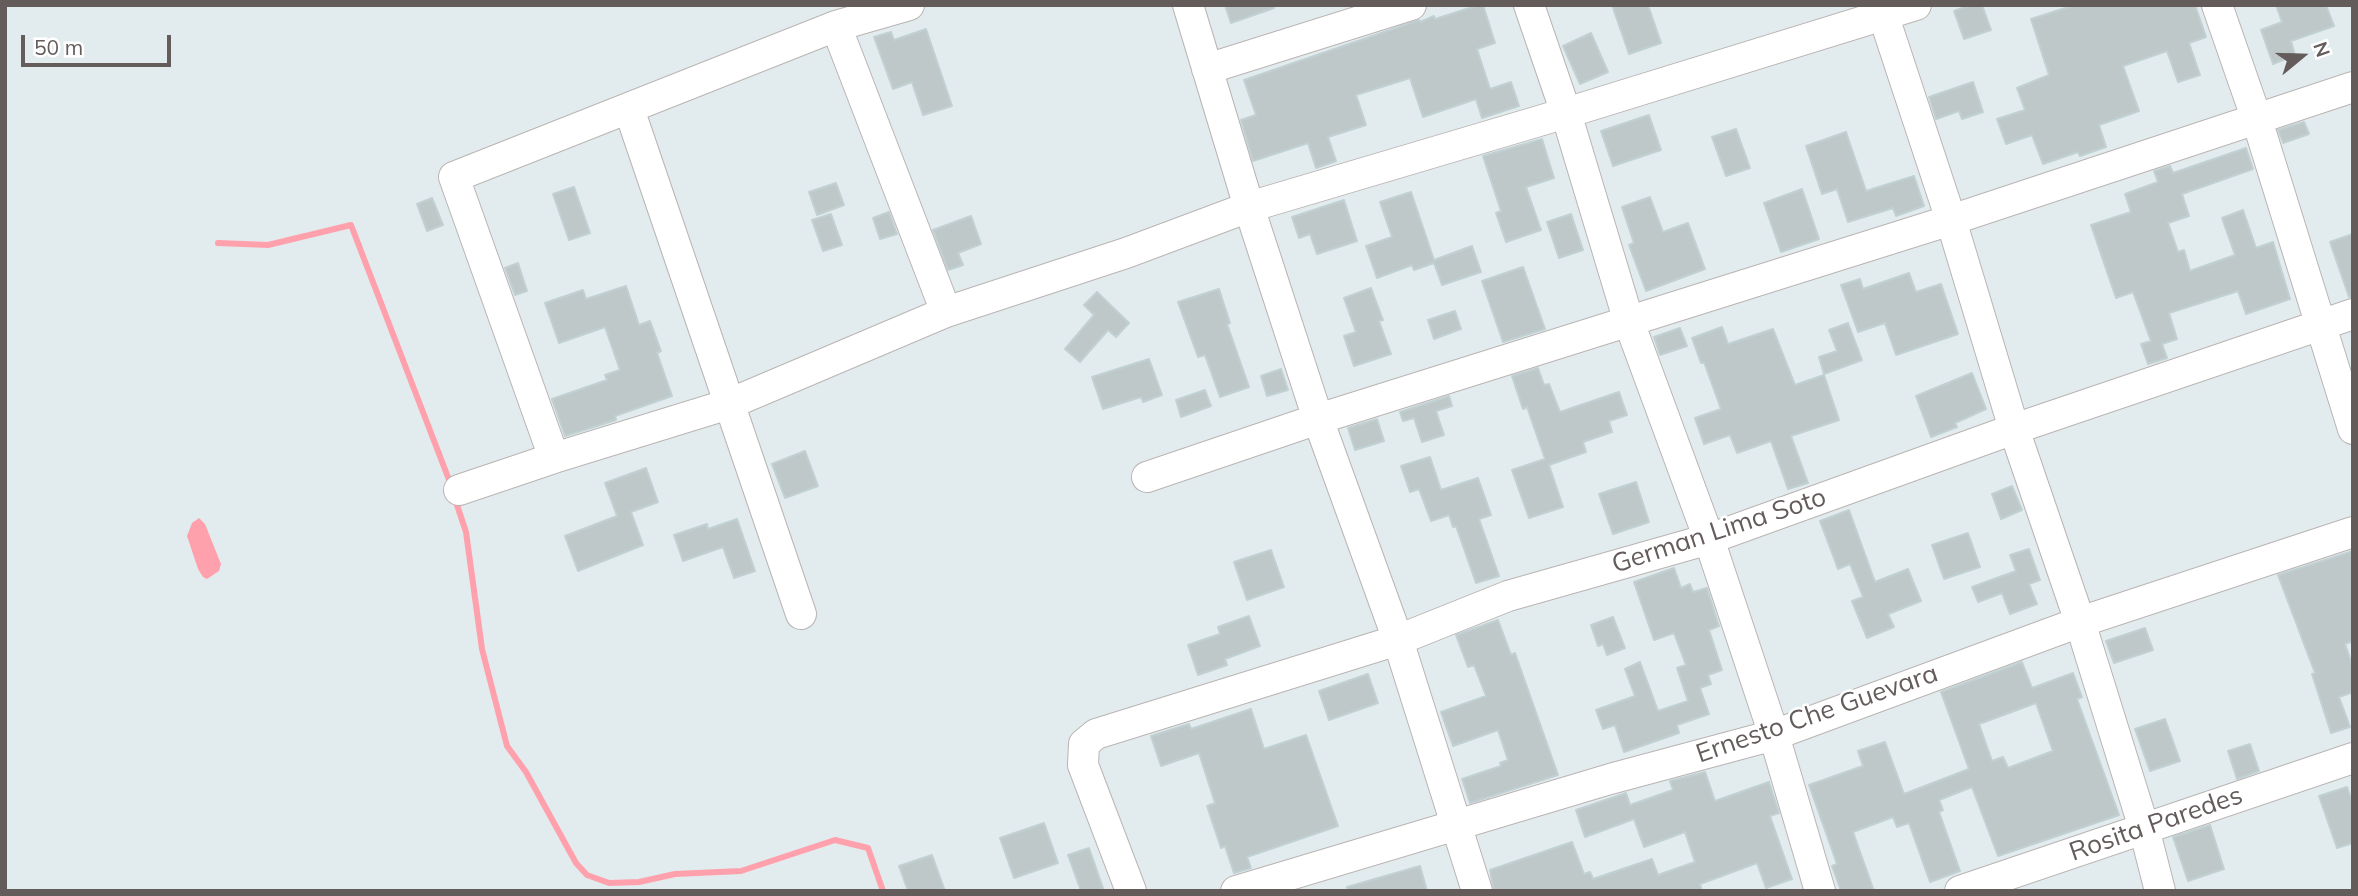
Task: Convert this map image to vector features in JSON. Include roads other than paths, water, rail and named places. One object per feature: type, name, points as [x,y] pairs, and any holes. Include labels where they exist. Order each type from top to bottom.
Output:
[{"type":"street","points":[[554,458],[454,177],[836,26],[909,5]]},
{"type":"street","points":[[1188,5],[1249,207],[1318,419],[1398,640],[1478,891]]},
{"type":"street","points":[[1207,69],[1411,5]]},
{"type":"street","points":[[1529,5],[1566,113],[1629,321],[1709,539],[1774,735],[1820,891]]},
{"type":"street","points":[[458,490],[729,404],[946,312],[1126,253],[1249,207],[1566,113],[1882,11],[1916,5]]},
{"type":"street","points":[[2217,5],[2257,120],[2353,429]]},
{"type":"street","points":[[1882,11],[1951,220],[2014,429],[2080,622],[2144,828],[2160,891]]},
{"type":"street","points":[[836,26],[946,312]]},
{"type":"street","points":[[1147,477],[1318,419],[1951,220],[2353,87]]},
{"type":"street","points":[[629,109],[802,614]]},
{"type":"street","name":"German Lima Soto","points":[[1130,891],[1083,765],[1084,744],[1096,734],[1398,640],[1508,596],[1709,539],[2014,429],[2353,314]]},
{"type":"street","name":"Ernesto Che Guevara","points":[[1236,891],[1610,779],[1774,735],[2080,622],[2353,532]]},
{"type":"street","name":"Rosita Paredes","points":[[1960,891],[2353,758]]},
{"type":"waterway","points":[[218,243],[268,245],[351,225],[451,485]]},
{"type":"waterway","points":[[455,499],[466,532],[482,649],[507,746],[526,772],[576,863],[587,875],[609,883],[639,882],[675,874],[741,871],[835,840],[868,848],[883,891]]}]
